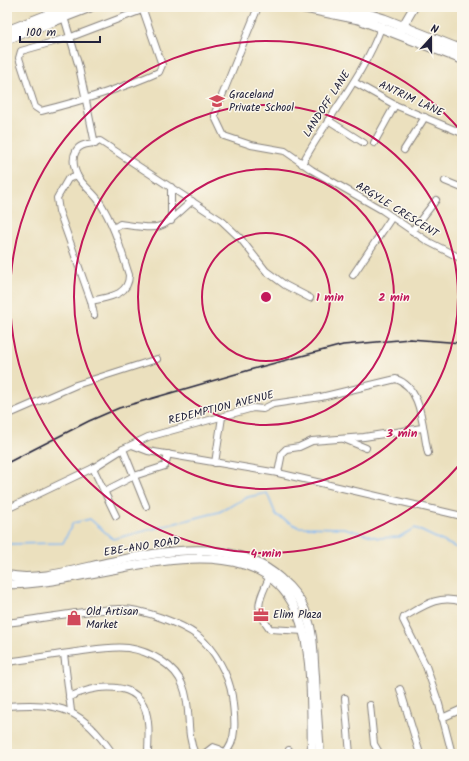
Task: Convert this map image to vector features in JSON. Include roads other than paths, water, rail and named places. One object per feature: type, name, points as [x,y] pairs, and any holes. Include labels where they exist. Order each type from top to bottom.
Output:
[{"type":"main road","points":[[7,35],[64,10],[90,7]]},
{"type":"main road","points":[[300,7],[383,23]]},
{"type":"main road","points":[[345,7],[401,30],[462,50]]},
{"type":"main road","points":[[401,30],[414,7]]},
{"type":"main road","points":[[401,30],[462,59]]},
{"type":"main road","name":"EBE-ANO ROAD","points":[[7,575],[16,577],[45,575],[148,555],[180,551],[230,552],[263,565],[290,586],[307,614],[312,637],[320,754]]},
{"type":"main road","name":"EBE-ANO ROAD","points":[[7,584],[33,584],[159,561],[195,558],[233,561],[256,570],[269,578],[288,597],[298,612],[304,631],[309,672],[312,754]]},
{"type":"street","points":[[258,7],[215,113],[219,128],[226,137],[251,145],[276,148],[285,151],[302,164]]},
{"type":"street","points":[[142,9],[162,69],[159,72],[131,84],[86,99],[40,111],[35,107],[19,54],[21,51],[71,37],[142,9]]},
{"type":"street","points":[[64,10],[86,99],[95,144]]},
{"type":"street","name":"LANDOFF LANE","points":[[302,164],[328,120],[354,82],[383,23]]},
{"type":"street","name":"ANTRIM LANE","points":[[354,82],[395,105],[462,132]]},
{"type":"street","points":[[374,143],[395,105]]},
{"type":"street","points":[[404,150],[425,117]]},
{"type":"street","points":[[328,120],[364,143]]},
{"type":"street","points":[[91,302],[123,291],[128,285],[129,275],[114,228],[99,200],[77,175],[74,164],[76,150],[87,143],[95,144],[100,141],[230,227],[274,278],[310,298]]},
{"type":"street","name":"ARGYLE CRESCENT","points":[[302,164],[392,217],[438,248],[462,259]]},
{"type":"street","points":[[77,175],[68,179],[57,198],[59,211],[78,269],[91,302],[94,315]]},
{"type":"street","points":[[446,181],[462,188]]},
{"type":"street","points":[[171,187],[171,221]]},
{"type":"street","points":[[412,231],[436,200]]},
{"type":"street","points":[[114,228],[120,224],[158,228],[171,221],[192,201]]},
{"type":"street","points":[[353,275],[392,217]]},
{"type":"street","points":[[129,275],[136,278]]},
{"type":"street","points":[[7,415],[83,383],[157,359]]},
{"type":"street","name":"REDEMPTION AVENUE","points":[[7,509],[93,468],[123,449],[148,437],[253,408],[263,409],[273,404],[321,397],[360,386],[396,379],[409,386],[417,402],[428,453]]},
{"type":"street","points":[[214,463],[222,417]]},
{"type":"street","points":[[278,474],[280,458],[286,449],[299,447],[312,441],[340,437],[364,437],[422,428]]},
{"type":"street","points":[[340,437],[366,448]]},
{"type":"street","points":[[132,445],[168,454],[278,474],[462,516]]},
{"type":"street","points":[[123,449],[146,506]]},
{"type":"street","points":[[105,491],[134,476],[165,466],[168,454]]},
{"type":"street","points":[[93,468],[116,516]]},
{"type":"street","points":[[269,578],[258,604],[260,616],[270,629],[304,631]]},
{"type":"street","points":[[452,754],[426,666],[403,620],[404,617],[437,600],[454,599],[462,602]]},
{"type":"street","points":[[7,623],[124,609],[155,617],[182,627],[198,637],[210,649],[228,679],[234,716],[234,729],[230,744],[225,754],[216,748],[204,753]]},
{"type":"street","points":[[7,662],[101,649],[129,648],[149,654],[170,667],[179,677],[186,699],[190,743],[195,754]]},
{"type":"street","points":[[64,654],[71,711]]},
{"type":"street","points":[[69,696],[95,688],[111,686],[136,696],[144,707],[148,717],[148,754]]},
{"type":"street","points":[[400,689],[420,754]]},
{"type":"street","points":[[345,698],[350,754]]},
{"type":"street","points":[[7,706],[37,706],[71,711],[99,734],[113,754]]},
{"type":"street","points":[[370,706],[374,744],[380,754]]},
{"type":"street","points":[[442,718],[462,709]]},
{"type":"waterway","points":[[7,544],[63,543],[73,523],[90,519],[113,539],[219,512],[248,497],[267,493],[276,515],[298,527],[344,528],[379,538],[399,537],[415,528],[457,548],[462,547]]},
{"type":"railway","points":[[7,463],[89,421],[119,408],[260,367],[343,345],[410,339],[462,343]]},
{"type":"place","name":"Graceland Private School","points":[[217,101]]},
{"type":"place","name":"Elim Plaza","points":[[261,615]]},
{"type":"place","name":"Old Artisan Market","points":[[74,618]]}]
